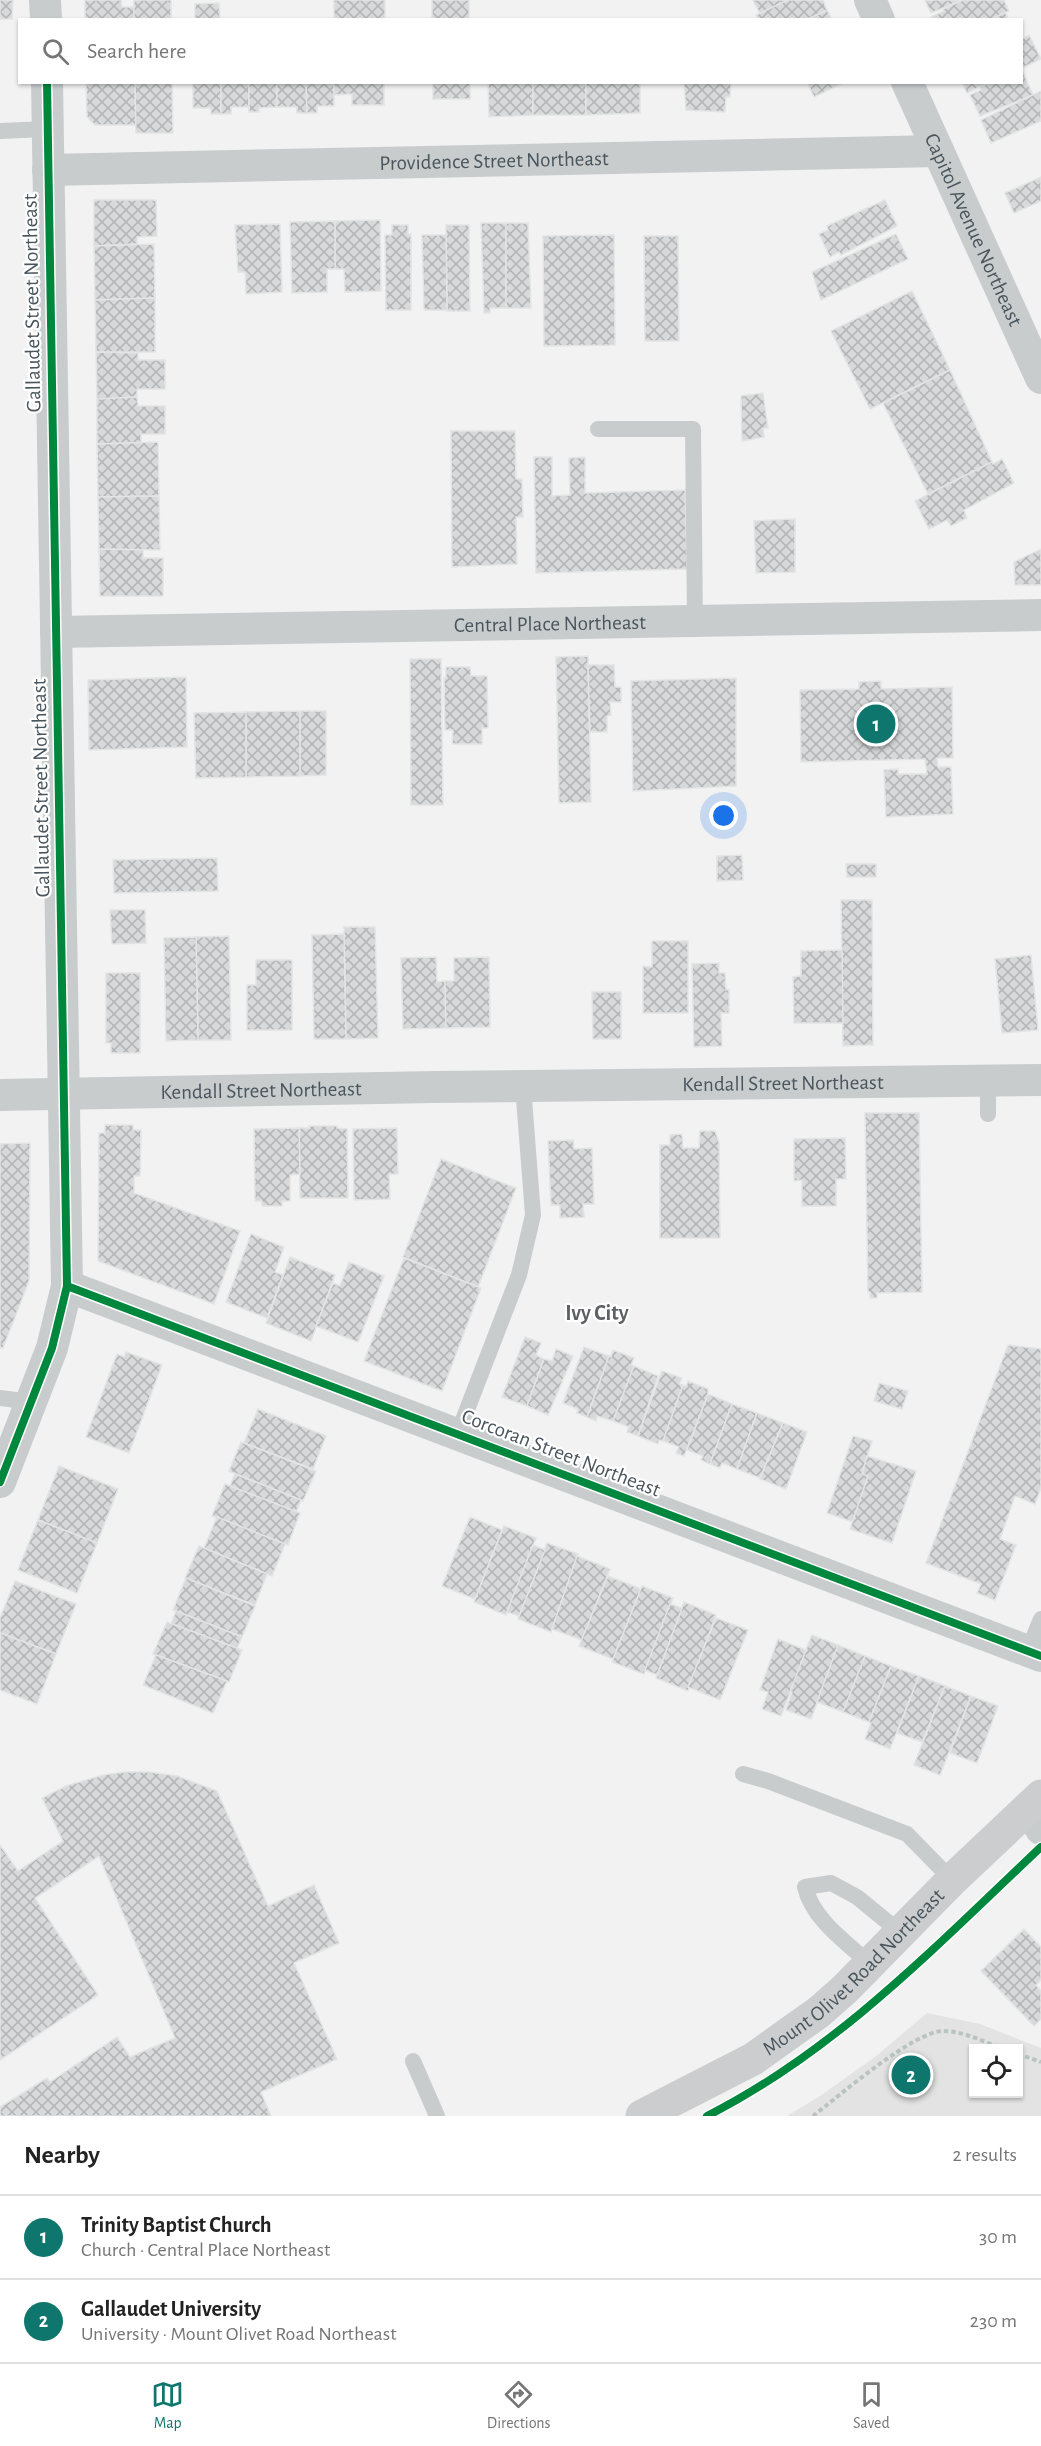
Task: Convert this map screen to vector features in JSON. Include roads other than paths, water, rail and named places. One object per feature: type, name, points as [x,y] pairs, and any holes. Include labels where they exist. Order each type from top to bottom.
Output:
[{"type":"main road","name":"Mount Olivet Road Northeast","points":[[642,2116],[720,2078],[780,2041],[819,2012],[870,1964],[952,1880],[1037,1811]]},
{"type":"street","points":[[45,0],[46,18]]},
{"type":"street","points":[[870,0],[878,18]]},
{"type":"street","name":"Gallaudet Street Northeast","points":[[0,1482],[52,1348],[67,1286],[46,84]]},
{"type":"street","name":"Capitol Avenue Northeast","points":[[908,84],[1041,378]]},
{"type":"street","name":"Providence Street Northeast","points":[[48,170],[938,151]]},
{"type":"street","name":"Central Place Northeast","points":[[56,632],[1041,615]]},
{"type":"street","name":"Kendall Street Northeast","points":[[0,1095],[191,1090],[1041,1080]]},
{"type":"street","name":"Corcoran Street Northeast","points":[[67,1286],[1034,1653]]},
{"type":"lane","points":[[0,131],[47,129]]},
{"type":"lane","points":[[598,429],[693,429],[695,621]]},
{"type":"lane","points":[[988,1080],[988,1114]]},
{"type":"lane","points":[[458,1433],[519,1275],[532,1215],[523,1086]]},
{"type":"lane","points":[[0,1398],[31,1402]]},
{"type":"lane","points":[[1034,1653],[1041,1619]]},
{"type":"lane","points":[[743,1774],[768,1781],[907,1834],[952,1880]]},
{"type":"lane","points":[[870,1964],[832,1930],[815,1910],[809,1902],[805,1887],[831,1883],[857,1897],[901,1933]]},
{"type":"lane","points":[[413,2061],[437,2116]]},
{"type":"place","name":"Trinity Baptist Church","points":[[876,724]]},
{"type":"place","name":"Gallaudet University","points":[[911,2075]]},
{"type":"district","name":"Ivy City","points":[[597,1313]]}]
